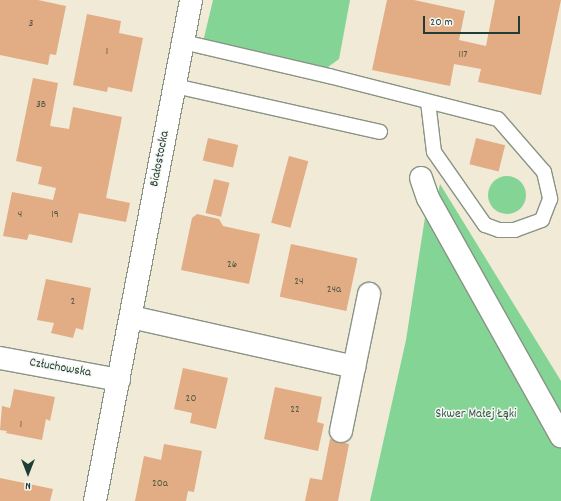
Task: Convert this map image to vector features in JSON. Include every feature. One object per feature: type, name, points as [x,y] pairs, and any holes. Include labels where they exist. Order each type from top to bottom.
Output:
[{"type":"street","name":"Białostocka","points":[[95,501],[191,0]]},
{"type":"street","points":[[421,178],[428,198],[561,436]]},
{"type":"street","points":[[341,431],[369,294]]},
{"type":"street","points":[[131,317],[354,367]]},
{"type":"street","name":"Człuchowska","points":[[0,358],[119,380]]},
{"type":"lane","points":[[183,42],[328,76],[498,119],[544,172],[550,199],[542,220],[515,230],[499,230],[485,225],[434,152],[428,102]]},
{"type":"lane","points":[[175,86],[380,132]]},
{"type":"green space","points":[[213,0],[350,0],[339,59],[317,75],[202,46]]},
{"type":"green space","points":[[503,176],[511,176],[521,181],[525,188],[525,202],[521,209],[511,214],[503,214],[493,209],[491,206],[488,199],[488,191],[493,181],[496,179]]},
{"type":"green space","name":"Skwer Małej Łąki","points":[[440,184],[561,381],[561,501],[370,501],[406,340],[428,198],[435,207]]},
{"type":"building","points":[[0,0],[38,0],[66,6],[56,55],[50,54],[48,65],[0,55]]},
{"type":"building","points":[[387,0],[414,0],[465,11],[459,40],[486,46],[495,0],[561,0],[541,95],[478,82],[481,69],[454,64],[450,86],[372,70]]},
{"type":"building","points":[[87,14],[121,21],[119,33],[143,38],[132,92],[108,87],[107,92],[73,85]]},
{"type":"building","points":[[33,78],[58,83],[50,126],[69,129],[73,107],[122,117],[106,198],[130,203],[126,222],[79,213],[72,243],[29,234],[27,240],[3,236],[12,192],[53,200],[56,188],[38,184],[42,167],[16,161]]},
{"type":"building","points":[[208,138],[238,145],[233,167],[203,160]]},
{"type":"building","points":[[476,138],[505,145],[499,171],[469,164]]},
{"type":"building","points":[[289,156],[308,161],[290,228],[271,223]]},
{"type":"building","points":[[214,179],[230,183],[221,217],[206,213]]},
{"type":"building","points":[[197,214],[219,219],[223,226],[260,234],[249,284],[181,270],[192,218]]},
{"type":"building","points":[[291,244],[358,258],[346,311],[280,297]]},
{"type":"building","points":[[46,279],[91,288],[83,330],[76,328],[73,338],[51,333],[54,323],[37,320]]},
{"type":"building","points":[[183,368],[228,378],[216,429],[190,423],[192,413],[174,409]]},
{"type":"building","points":[[275,387],[322,397],[317,422],[324,424],[318,451],[264,439]]},
{"type":"building","points":[[14,389],[55,397],[50,421],[46,419],[42,440],[6,433],[7,431],[0,430],[2,406],[10,408]]},
{"type":"building","points":[[330,439],[349,444],[338,501],[305,501],[310,478],[322,480]]},
{"type":"building","points":[[164,444],[202,451],[194,492],[188,491],[186,501],[135,501],[144,456],[161,460]]},
{"type":"building","points":[[0,478],[53,489],[50,501],[0,501]]}]
